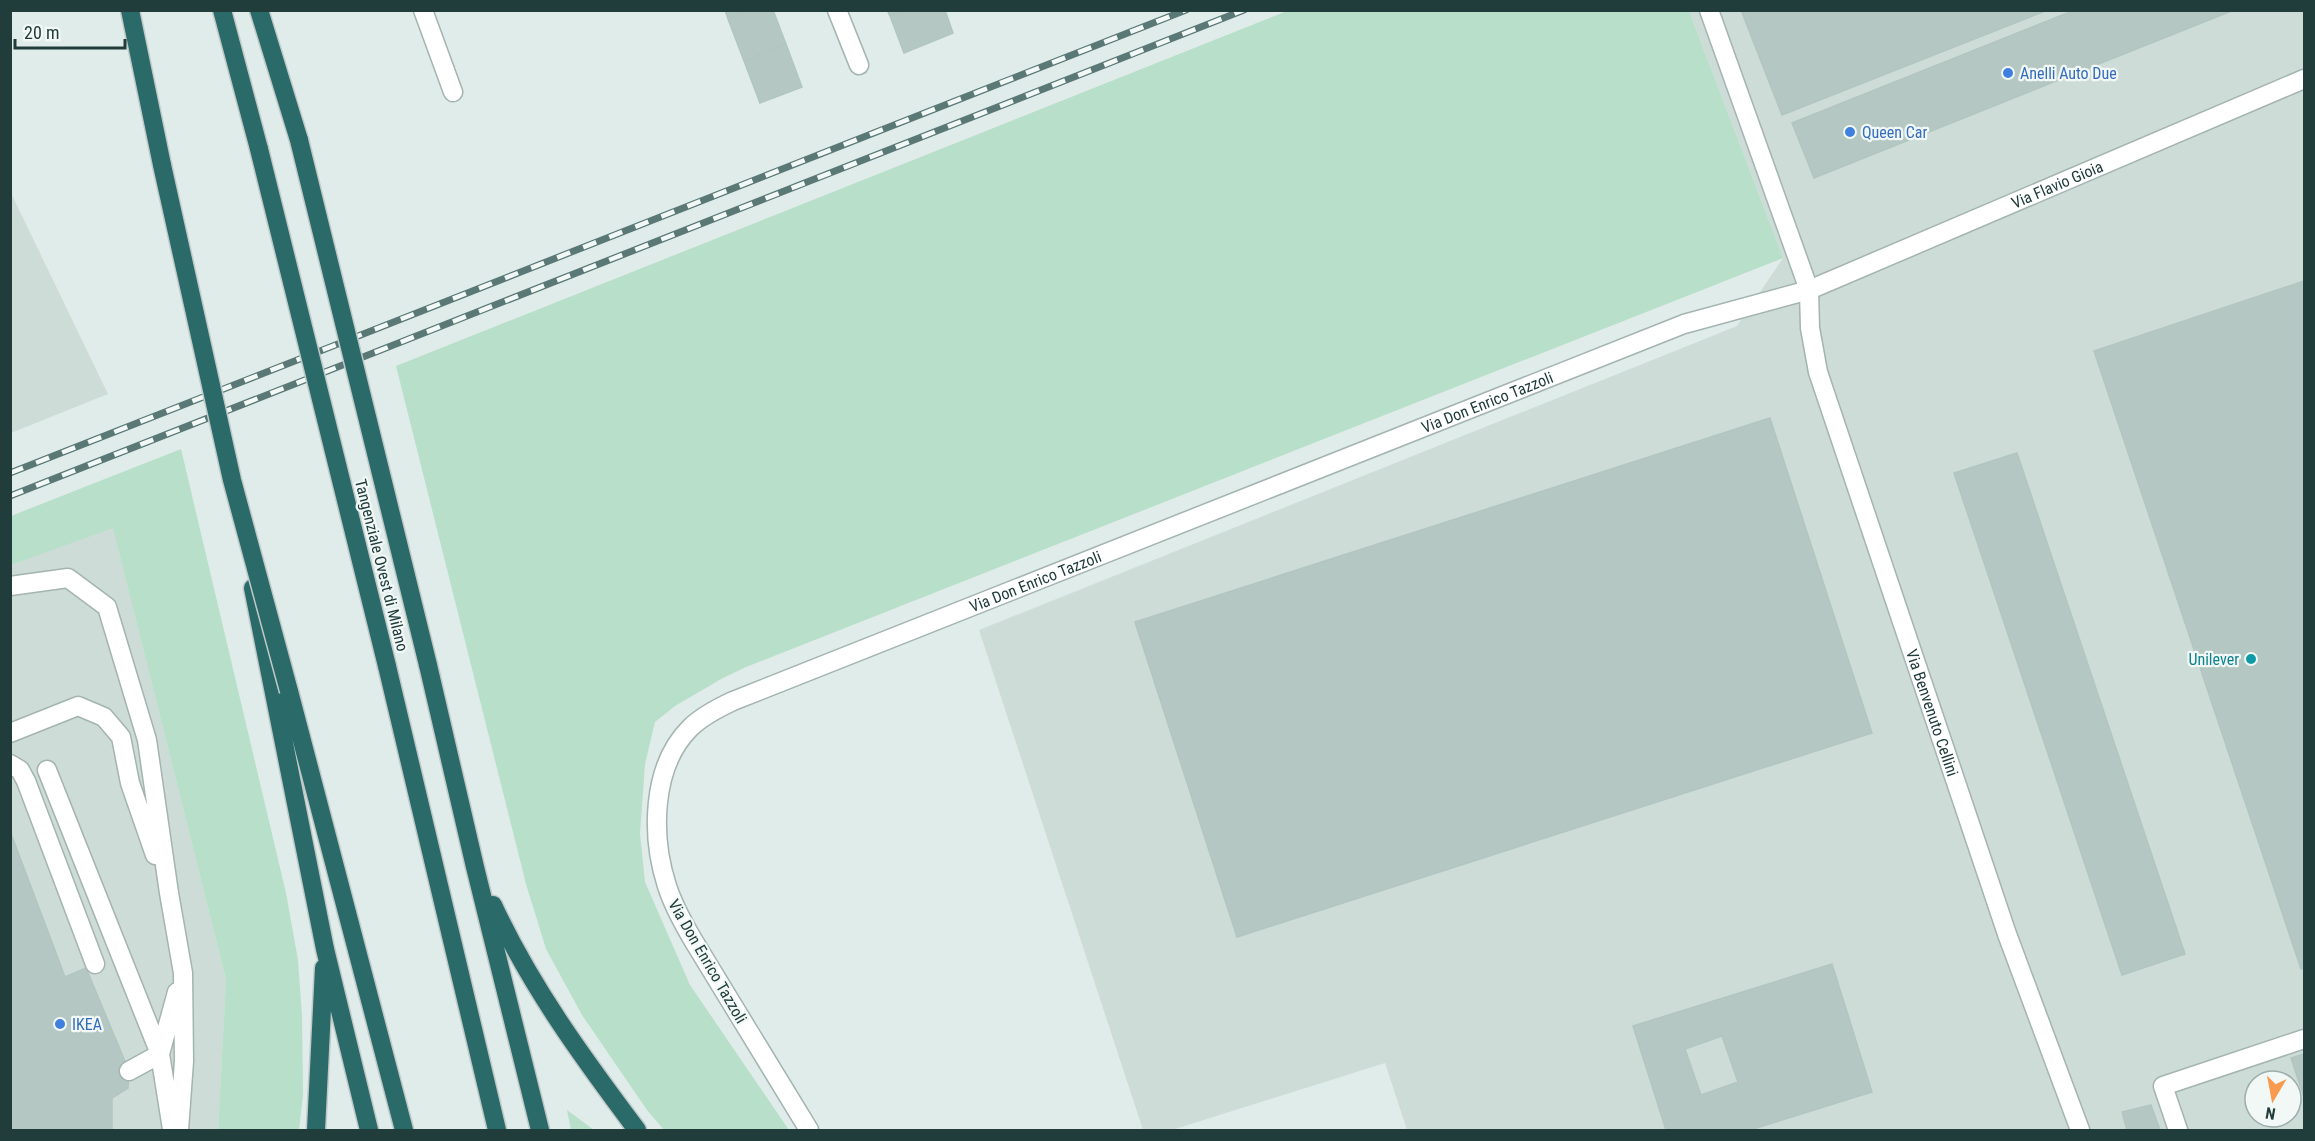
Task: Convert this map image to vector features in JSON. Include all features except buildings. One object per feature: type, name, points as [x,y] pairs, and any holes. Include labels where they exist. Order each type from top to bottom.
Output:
[{"type":"highway","points":[[130,10],[232,480],[282,692],[404,1131]]},
{"type":"highway","name":"Tangenziale Ovest di Milano","points":[[222,10],[259,149],[387,666],[497,1131]]},
{"type":"highway","points":[[259,10],[299,140],[540,1131]]},
{"type":"highway","points":[[282,692],[325,949],[369,1131]]},
{"type":"highway","points":[[475,867],[511,943],[536,987],[570,1041],[637,1131]]},
{"type":"highway","points":[[316,1131],[325,949]]},
{"type":"street","points":[[423,10],[453,92]]},
{"type":"street","points":[[837,10],[859,65]]},
{"type":"street","name":"Via Benvenuto Cellini","points":[[1709,10],[1809,290],[1810,328],[1818,372],[2004,922],[2080,1131]]},
{"type":"street","name":"Via Flavio Gioia","points":[[1809,290],[2304,79]]},
{"type":"street","name":"Via Don Enrico Tazzoli","points":[[809,1131],[693,940],[666,884],[658,836],[659,796],[665,770],[674,747],[698,721],[733,701],[938,618],[1684,324],[1809,290]]},
{"type":"street","points":[[10,586],[68,578],[106,607],[147,740],[183,973],[184,1061],[179,1131]]},
{"type":"street","points":[[10,733],[78,706],[104,717],[121,737],[130,783],[169,893]]},
{"type":"street","points":[[10,764],[20,770],[26,781],[95,964]]},
{"type":"street","points":[[47,770],[160,1054],[172,1131]]},
{"type":"street","points":[[129,1071],[160,1054],[183,973]]},
{"type":"street","points":[[2178,1131],[2163,1086],[2304,1039]]},
{"type":"shaded area","points":[[1689,11],[2304,11],[2304,1130],[1407,1130],[1385,1063],[1172,1130],[1143,1130],[979,630],[1737,326],[1783,258]]},
{"type":"shaded area","points":[[10,191],[108,394],[11,433],[10,433]]},
{"type":"shaded area","points":[[113,527],[226,980],[218,1130],[11,1130],[11,565]]},
{"type":"green space","points":[[1287,11],[1689,11],[1783,258],[746,667],[675,706],[655,722],[645,764],[640,834],[645,882],[690,985],[789,1130],[664,1130],[647,1110],[582,1015],[546,949],[526,884],[396,366]]},
{"type":"green space","points":[[181,449],[286,893],[298,960],[302,1016],[303,1094],[299,1130],[218,1130],[226,980],[113,528],[11,565],[11,516]]},
{"type":"green space","points":[[567,1110],[594,1130],[571,1130]]},
{"type":"railway","points":[[10,473],[1186,10]]},
{"type":"railway","points":[[10,496],[1244,10]]},
{"type":"place","name":"Anelli Auto Due","points":[[2008,73]]},
{"type":"place","name":"Queen Car","points":[[1850,132]]},
{"type":"place","name":"Unilever","points":[[2251,659]]},
{"type":"place","name":"IKEA","points":[[60,1024]]}]
